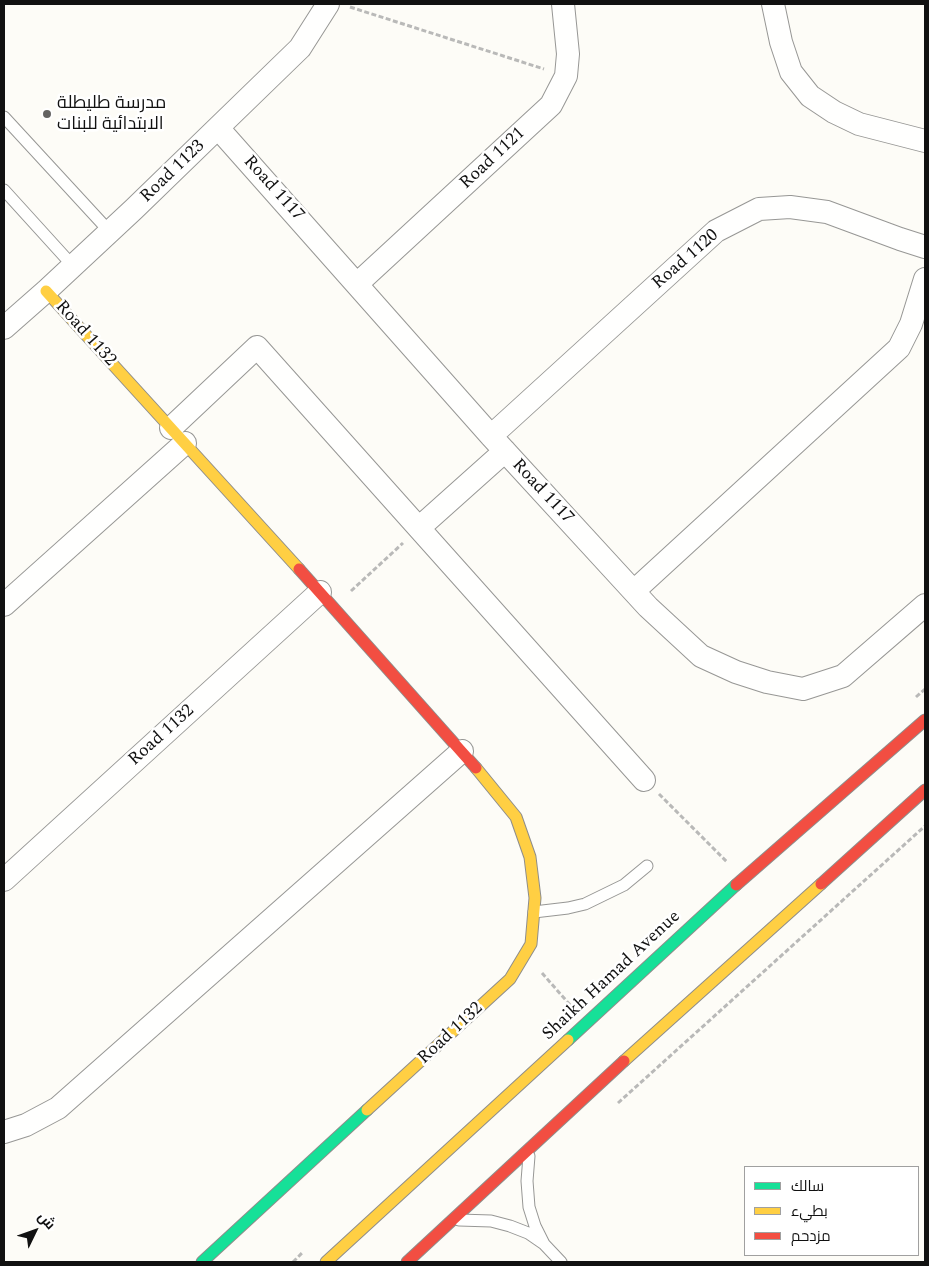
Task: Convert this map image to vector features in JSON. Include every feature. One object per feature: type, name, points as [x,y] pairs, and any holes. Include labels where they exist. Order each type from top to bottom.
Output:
[{"type":"main road","name":"Road 1132","points":[[46,291],[327,599],[462,751],[516,817],[530,857],[535,898],[531,944],[510,979],[202,1262]]},
{"type":"main road","name":"Shaikh Hamad Avenue","points":[[326,1262],[732,889],[925,720]]},
{"type":"main road","points":[[407,1262],[925,790]]},
{"type":"street","name":"Road 1121","points":[[358,284],[551,105],[566,76],[568,54],[562,4]]},
{"type":"street","points":[[772,4],[781,42],[791,72],[810,96],[834,112],[859,124],[925,141]]},
{"type":"street","name":"Road 1123","points":[[4,328],[110,232],[218,128],[300,48],[339,5]]},
{"type":"street","name":"Road 1117","points":[[218,128],[498,443],[674,633],[701,656],[759,680],[803,689],[843,676],[925,605]]},
{"type":"street","name":"Road 1120","points":[[420,527],[498,443],[716,231],[760,209],[790,207],[827,212],[925,247]]},
{"type":"street","points":[[634,591],[899,348],[911,324],[925,279]]},
{"type":"street","points":[[4,605],[178,435],[257,347],[420,527],[644,780]]},
{"type":"street","name":"Road 1132","points":[[4,880],[327,599]]},
{"type":"street","points":[[4,1132],[26,1125],[58,1108],[462,751]]},
{"type":"lane","points":[[4,117],[110,232]]},
{"type":"lane","points":[[4,190],[72,266]]},
{"type":"lane","points":[[534,912],[568,908],[592,901],[624,885],[648,866]]},
{"type":"lane","points":[[530,1148],[527,1181],[530,1207],[535,1226],[544,1244]]},
{"type":"lane","points":[[453,1220],[491,1221],[528,1233],[544,1244],[560,1262]]},
{"type":"path","points":[[339,5],[566,76]]},
{"type":"path","points":[[327,599],[420,527]]},
{"type":"path","points":[[644,780],[728,863]]},
{"type":"path","points":[[617,1104],[925,826]]},
{"type":"path","points":[[525,954],[572,1007]]},
{"type":"traffic: fast","points":[[568,1040],[736,885]]},
{"type":"traffic: fast","points":[[202,1262],[367,1110]]},
{"type":"traffic: slow","points":[[46,291],[299,569]]},
{"type":"traffic: slow","points":[[367,1110],[510,979],[531,944],[535,898],[530,857],[516,817],[476,768]]},
{"type":"traffic: slow","points":[[624,1061],[821,884]]},
{"type":"traffic: slow","points":[[326,1262],[568,1040]]},
{"type":"traffic: jam","points":[[299,569],[476,768]]},
{"type":"traffic: jam","points":[[736,885],[925,720]]},
{"type":"traffic: jam","points":[[821,884],[925,790]]},
{"type":"traffic: jam","points":[[407,1262],[624,1061]]},
{"type":"place","name":"مدرسة طليطلة الابتدائية للبنات","points":[[47,114]]}]
